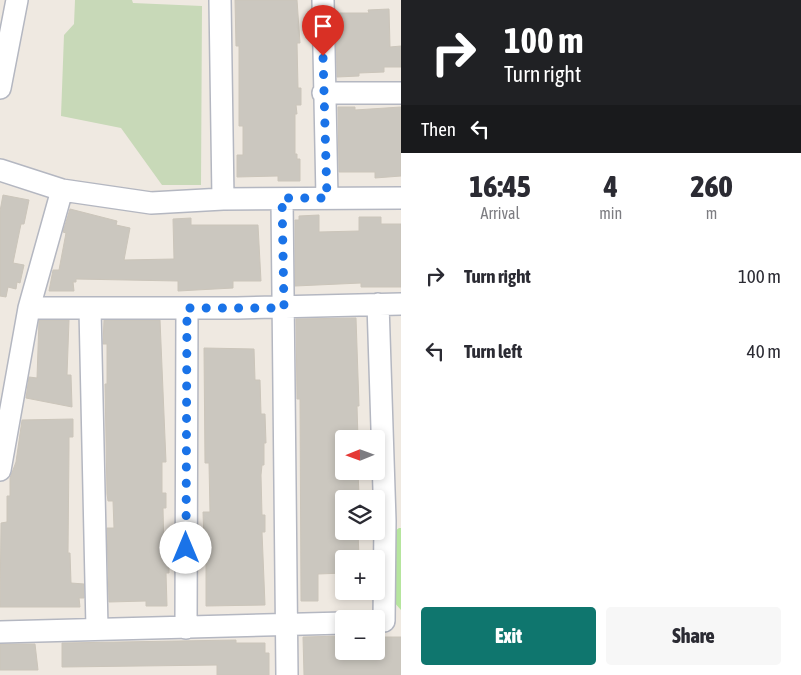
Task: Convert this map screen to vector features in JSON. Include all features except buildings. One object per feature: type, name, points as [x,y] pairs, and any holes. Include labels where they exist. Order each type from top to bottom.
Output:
[{"type":"street","points":[[0,88],[17,0]]},
{"type":"street","points":[[220,0],[224,199]]},
{"type":"street","points":[[323,0],[327,198]]},
{"type":"street","points":[[324,93],[401,93]]},
{"type":"street","points":[[0,170],[62,190],[151,203],[224,199],[401,198]]},
{"type":"street","points":[[0,470],[29,308],[62,190]]},
{"type":"street","points":[[282,198],[287,675]]},
{"type":"street","points":[[378,304],[393,521],[387,621]]},
{"type":"street","points":[[29,308],[284,308],[401,304]]},
{"type":"street","points":[[186,628],[187,308]]},
{"type":"street","points":[[90,309],[97,628]]},
{"type":"street","points":[[0,632],[335,623]]},
{"type":"green space","points":[[75,0],[132,0],[133,3],[202,6],[201,185],[162,185],[121,128],[61,116],[64,35],[74,24]]},
{"type":"green space","points":[[401,528],[401,610],[393,601],[390,535]]},
{"type":"route","points":[[186,548],[187,308],[284,308],[282,198],[327,198],[323,56]]}]
